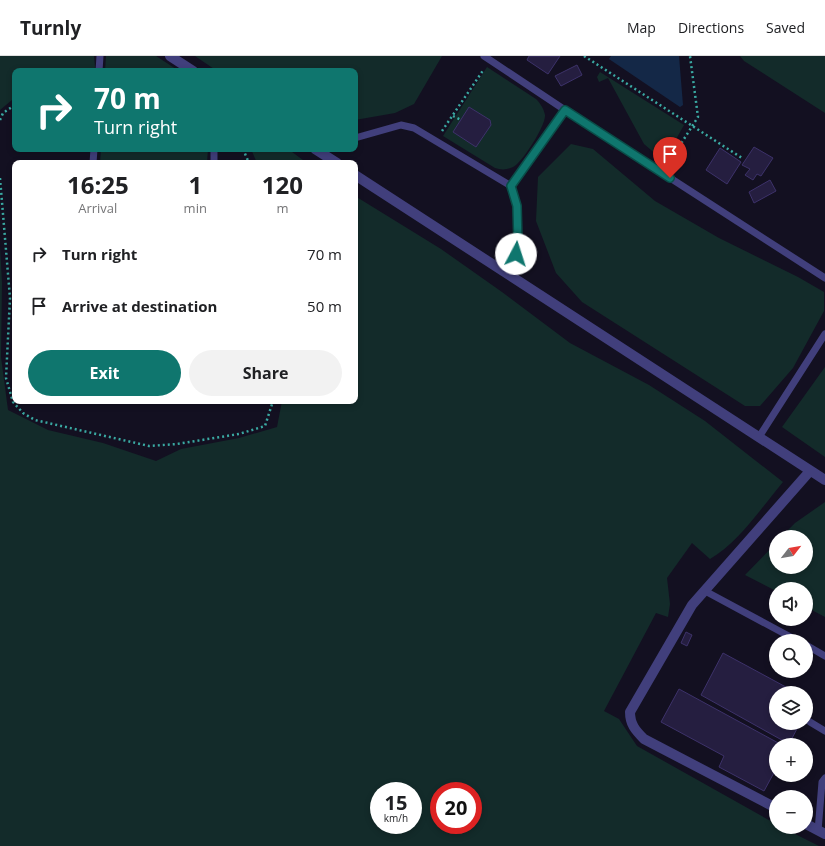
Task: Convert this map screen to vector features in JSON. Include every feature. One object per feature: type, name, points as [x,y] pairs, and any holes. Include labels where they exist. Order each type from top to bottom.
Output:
[{"type":"street","points":[[170,56],[189,68]]},
{"type":"street","points":[[320,152],[332,160]]},
{"type":"street","points":[[358,177],[825,480]]},
{"type":"street","points":[[769,804],[644,739],[635,730],[630,720],[630,712],[692,605],[810,471]]},
{"type":"street","points":[[813,828],[822,832]]},
{"type":"lane","points":[[99,68],[100,56]]},
{"type":"lane","points":[[486,58],[825,278]]},
{"type":"lane","points":[[511,186],[565,110]]},
{"type":"lane","points":[[358,137],[401,126],[414,128],[511,186],[517,206],[518,243],[512,276]]},
{"type":"lane","points":[[759,437],[825,334]]},
{"type":"lane","points":[[705,591],[785,634]]},
{"type":"lane","points":[[813,649],[825,656]]},
{"type":"lane","points":[[813,724],[825,731]]},
{"type":"lane","points":[[822,832],[822,782],[825,778]]},
{"type":"path","points":[[584,56],[742,158]]},
{"type":"path","points":[[662,173],[698,117],[690,56]]},
{"type":"path","points":[[436,141],[453,116],[486,58]]},
{"type":"path","points":[[0,120],[3,113],[12,107]]},
{"type":"path","points":[[453,116],[461,120]]},
{"type":"path","points":[[0,178],[10,298],[6,378],[12,399]]},
{"type":"path","points":[[15,404],[23,413],[35,420],[149,446],[177,444],[239,434],[265,426],[272,404]]},
{"type":"green space","points":[[0,56],[94,56],[95,68],[12,68],[12,100],[0,110]]},
{"type":"green space","points":[[106,56],[156,56],[174,68],[105,68]]},
{"type":"green space","points":[[195,56],[442,56],[414,104],[395,113],[358,119],[358,68],[213,68]]},
{"type":"green space","points":[[740,56],[825,56],[825,113],[744,61]]},
{"type":"green space","points":[[487,67],[536,99],[542,106],[545,115],[538,135],[522,159],[513,167],[506,169],[495,168],[443,136]]},
{"type":"green space","points":[[600,72],[684,125],[670,150],[658,156],[644,144],[608,78],[599,82],[597,77]]},
{"type":"green space","points":[[571,144],[593,149],[655,201],[719,238],[798,277],[824,292],[824,311],[793,368],[760,406],[745,406],[582,302],[556,273],[536,221],[538,177]]},
{"type":"green space","points":[[101,152],[208,152],[207,160],[100,160]]},
{"type":"green space","points":[[252,152],[292,152],[303,160],[256,160]]},
{"type":"green space","points":[[358,198],[441,249],[570,343],[649,385],[705,421],[783,482],[740,534],[721,552],[710,559],[692,543],[667,578],[670,604],[668,617],[656,613],[604,711],[619,719],[637,746],[769,820],[769,834],[795,834],[819,846],[0,846],[0,246],[2,283],[1,357],[8,410],[48,430],[103,443],[156,461],[181,449],[239,438],[277,427],[281,404],[358,404]]},
{"type":"green space","points":[[825,367],[825,457],[782,427]]},
{"type":"green space","points":[[825,502],[825,617],[813,611],[813,582],[769,582],[769,587],[745,575],[769,550],[769,574],[813,574],[813,530],[788,530],[795,523]]},
{"type":"water","points":[[611,56],[679,56],[683,105],[680,107],[609,59]]},
{"type":"building","points":[[529,56],[560,56],[548,74],[527,60]]},
{"type":"building","points":[[577,65],[582,75],[561,86],[555,76]]},
{"type":"building","points":[[469,107],[490,120],[491,125],[476,147],[453,132]]},
{"type":"building","points":[[754,147],[773,158],[761,176],[757,174],[753,180],[745,175],[750,169],[742,165]]},
{"type":"building","points":[[720,148],[741,162],[727,184],[706,170]]},
{"type":"building","points":[[770,180],[776,191],[754,203],[749,192]]},
{"type":"building","points":[[686,632],[692,635],[687,646],[681,643]]},
{"type":"building","points":[[723,653],[784,686],[769,686],[769,730],[796,730],[792,738],[778,738],[701,695]]},
{"type":"building","points":[[679,689],[769,738],[769,782],[764,791],[719,767],[724,756],[661,722]]},
{"type":"route","points":[[516,254],[518,243],[517,206],[511,186],[565,110],[670,178]]}]
